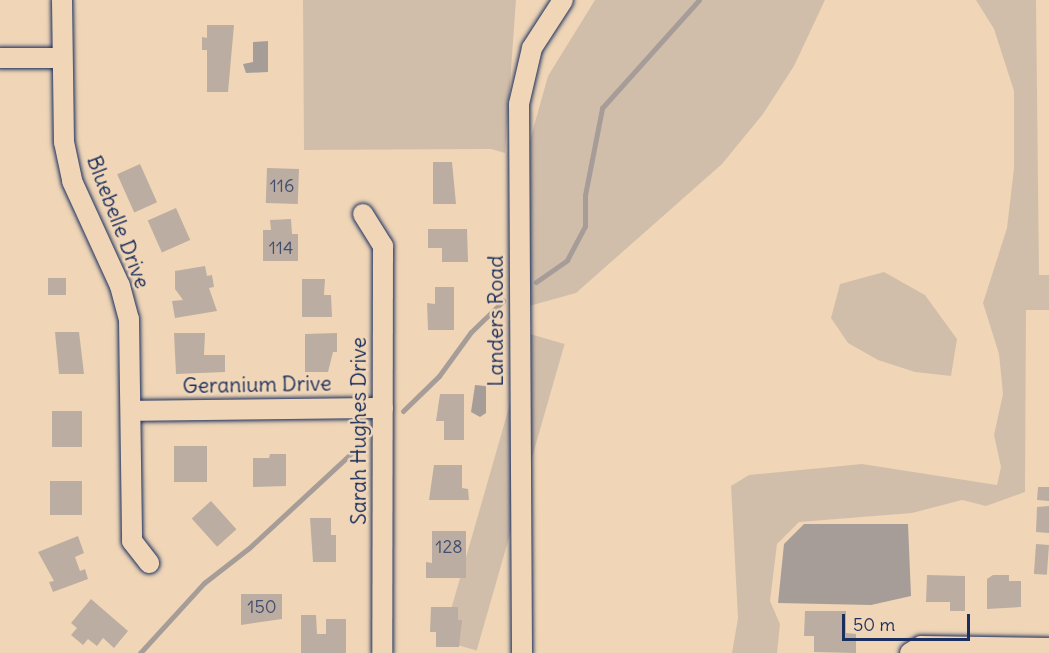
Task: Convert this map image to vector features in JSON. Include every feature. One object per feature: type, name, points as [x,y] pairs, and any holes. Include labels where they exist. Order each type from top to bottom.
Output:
[{"type":"street","name":"Bluebelle Drive","points":[[62,0],[64,142],[72,181],[120,286],[129,319],[132,541],[149,563]]},
{"type":"street","name":"Landers Road","points":[[522,653],[519,104],[531,48],[562,0]]},
{"type":"street","points":[[0,58],[62,58]]},
{"type":"street","name":"Sarah Hughes Drive","points":[[363,214],[383,246],[382,653]]},
{"type":"street","name":"Geranium Drive","points":[[131,411],[383,408]]},
{"type":"street","points":[[910,653],[921,646],[1049,648]]},
{"type":"shaded area","points":[[303,0],[516,0],[505,153],[491,149],[304,150]]},
{"type":"shaded area","points":[[595,0],[825,0],[794,66],[763,114],[722,164],[576,293],[529,306],[525,158],[548,76]]},
{"type":"shaded area","points":[[976,0],[1036,0],[1039,275],[1049,275],[1049,310],[1026,310],[1025,492],[986,506],[962,500],[912,513],[799,522],[777,544],[770,601],[780,624],[777,653],[732,653],[738,618],[731,486],[749,475],[862,464],[997,485],[1001,467],[994,435],[1003,394],[999,354],[983,303],[1007,228],[1014,168],[1014,91],[994,29]]},
{"type":"shaded area","points":[[268,41],[268,72],[246,73],[243,64],[253,62],[253,42]]},
{"type":"shaded area","points":[[884,272],[925,295],[957,339],[951,376],[915,372],[878,360],[848,343],[831,318],[840,284]]},
{"type":"shaded area","points":[[530,334],[565,344],[477,651],[442,641]]},
{"type":"shaded area","points":[[475,385],[486,386],[486,413],[480,417],[471,412]]},
{"type":"shaded area","points":[[804,524],[908,524],[911,596],[871,605],[778,603],[784,544]]},
{"type":"building","points":[[207,25],[234,25],[228,92],[207,92],[207,50],[202,50],[202,37],[207,38]]},
{"type":"building","points":[[433,162],[452,162],[456,204],[433,204]]},
{"type":"building","points":[[140,164],[157,202],[134,213],[117,174]]},
{"type":"building","points":[[267,168],[299,169],[298,204],[266,203]]},
{"type":"building","points":[[176,208],[190,240],[162,253],[148,221]]},
{"type":"building","points":[[291,219],[292,234],[298,234],[298,261],[263,261],[263,230],[271,230],[270,220]]},
{"type":"building","points":[[428,229],[467,229],[468,262],[442,262],[442,248],[428,248]]},
{"type":"building","points":[[205,266],[207,276],[212,275],[214,287],[209,288],[217,311],[175,318],[172,301],[183,300],[175,289],[175,271]]},
{"type":"building","points":[[48,278],[66,278],[66,295],[48,295]]},
{"type":"building","points":[[302,279],[325,279],[324,295],[331,295],[332,317],[302,317]]},
{"type":"building","points":[[435,287],[454,287],[454,330],[428,330],[427,303],[435,304]]},
{"type":"building","points":[[55,332],[79,332],[84,374],[59,374]]},
{"type":"building","points":[[174,333],[205,333],[204,355],[225,355],[225,372],[176,374]]},
{"type":"building","points":[[337,333],[337,352],[333,352],[328,372],[305,372],[305,334]]},
{"type":"building","points":[[440,394],[464,394],[464,440],[444,440],[444,421],[436,421]]},
{"type":"building","points":[[52,411],[82,411],[82,447],[52,447]]},
{"type":"building","points":[[174,446],[207,446],[207,482],[174,482]]},
{"type":"building","points":[[270,454],[286,454],[286,486],[253,487],[253,458],[269,458]]},
{"type":"building","points":[[434,465],[462,465],[462,488],[468,489],[469,500],[429,500]]},
{"type":"building","points":[[50,481],[82,481],[82,515],[50,515]]},
{"type":"building","points":[[1038,487],[1049,487],[1049,501],[1037,500]]},
{"type":"building","points":[[211,501],[236,529],[217,547],[192,518]]},
{"type":"building","points":[[1049,506],[1049,533],[1036,532],[1037,507]]},
{"type":"building","points":[[310,518],[331,518],[331,535],[336,535],[336,562],[313,562]]},
{"type":"building","points":[[432,531],[466,531],[466,578],[426,578],[426,562],[432,563]]},
{"type":"building","points":[[78,536],[84,553],[75,557],[80,571],[85,569],[88,579],[53,592],[49,582],[54,581],[38,552]]},
{"type":"building","points":[[1036,544],[1049,545],[1047,575],[1034,574]]},
{"type":"building","points":[[927,575],[965,576],[965,611],[950,611],[950,602],[926,602]]},
{"type":"building","points":[[993,575],[1009,575],[1009,581],[1021,581],[1021,607],[987,609],[987,579]]},
{"type":"building","points":[[241,594],[282,594],[282,619],[241,625]]},
{"type":"building","points":[[91,599],[128,631],[114,648],[103,638],[97,646],[88,639],[83,645],[71,635],[77,628],[71,623]]},
{"type":"building","points":[[431,607],[458,607],[458,620],[462,620],[459,647],[436,647],[436,632],[430,632]]},
{"type":"building","points":[[805,611],[846,611],[846,633],[856,634],[856,653],[814,652],[814,636],[804,636]]},
{"type":"building","points":[[301,615],[316,615],[317,634],[326,634],[326,619],[346,619],[346,653],[301,653]]},
{"type":"waterway","points":[[536,282],[567,260],[585,226],[585,195],[602,108],[699,0]]},
{"type":"waterway","points":[[403,411],[439,376],[471,332],[503,301]]},
{"type":"waterway","points":[[140,653],[204,583],[249,548],[355,450]]}]
